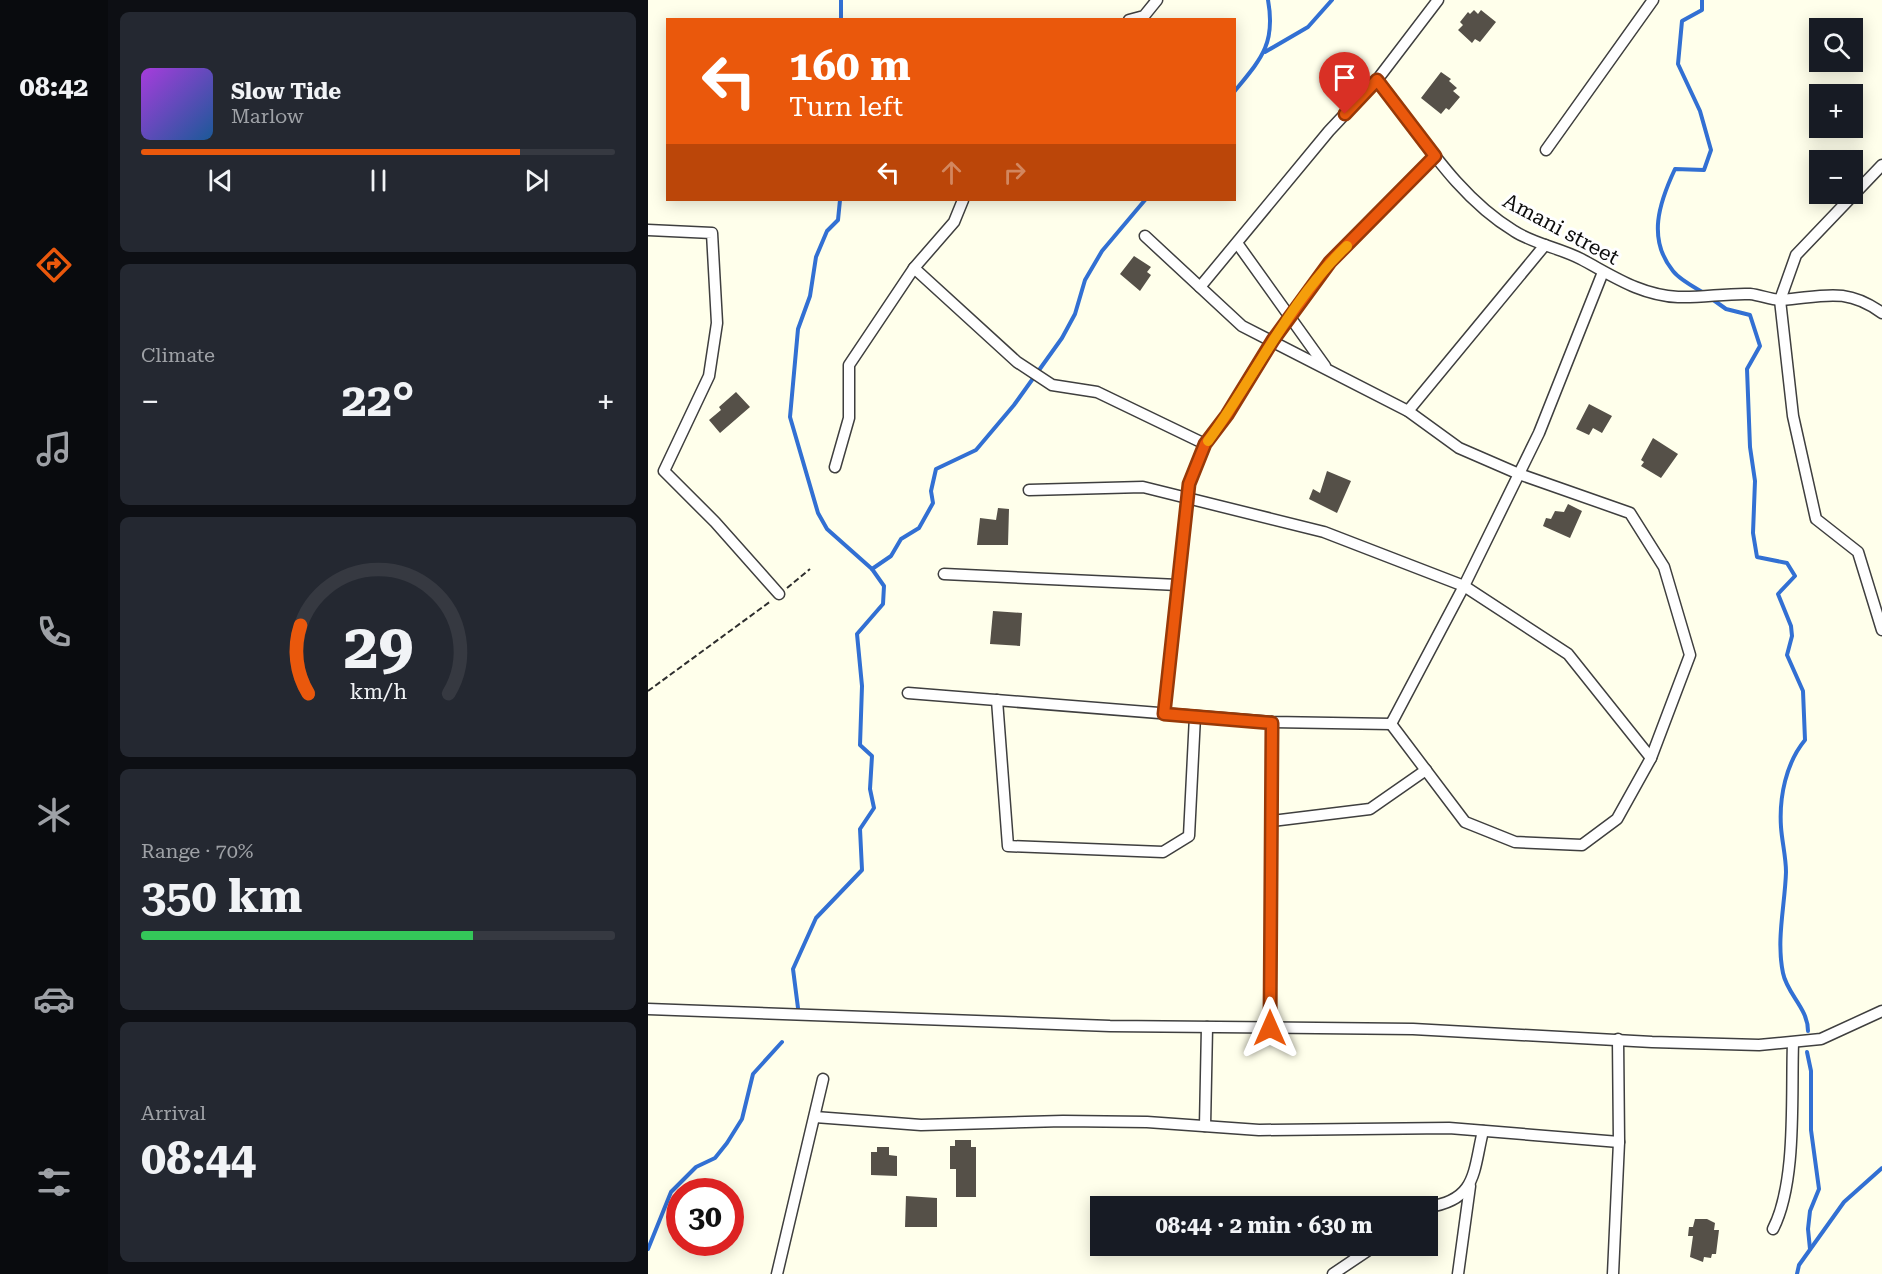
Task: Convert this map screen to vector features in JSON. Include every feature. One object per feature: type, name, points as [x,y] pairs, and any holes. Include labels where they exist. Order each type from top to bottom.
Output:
[{"type":"street","points":[[1136,18],[1144,16],[1157,0]]},
{"type":"street","points":[[1200,287],[1329,131],[1377,80],[1438,0]]},
{"type":"street","points":[[1546,150],[1653,0]]},
{"type":"street","name":"Amani street","points":[[1377,80],[1435,156],[1484,210],[1516,232],[1580,258],[1603,272],[1645,291],[1675,297],[1751,294],[1780,300],[1817,294],[1852,297],[1882,313]]},
{"type":"street","points":[[1164,714],[1189,484],[1205,444],[1227,415],[1273,340],[1330,262],[1435,156]]},
{"type":"street","points":[[1882,165],[1796,255],[1780,300],[1793,416],[1816,519],[1858,552],[1882,630]]},
{"type":"street","points":[[835,467],[849,418],[849,365],[914,268],[954,222],[963,201]]},
{"type":"street","points":[[648,230],[712,233],[717,323],[709,376],[664,471],[715,522],[779,594]]},
{"type":"street","points":[[1145,236],[1242,326],[1408,411],[1459,448],[1519,474],[1630,513],[1664,567],[1690,655],[1651,758],[1617,819],[1582,845],[1515,842],[1465,822],[1391,724]]},
{"type":"street","points":[[1237,243],[1327,369]]},
{"type":"street","points":[[1408,411],[1545,244]]},
{"type":"street","points":[[914,268],[1017,362],[1052,385],[1097,392],[1205,444]]},
{"type":"street","points":[[1391,724],[1464,586],[1539,433],[1603,272]]},
{"type":"street","points":[[1029,490],[1143,487],[1324,532],[1464,586],[1568,654],[1651,758]]},
{"type":"street","points":[[944,574],[1178,585]]},
{"type":"street","points":[[908,693],[1272,723],[1391,724]]},
{"type":"street","points":[[997,700],[1008,846],[1162,852],[1189,836],[1195,716]]},
{"type":"street","points":[[1270,1028],[1272,723]]},
{"type":"street","points":[[1272,821],[1370,809],[1426,770]]},
{"type":"street","points":[[648,1009],[1110,1026],[1413,1029],[1725,1045],[1793,1043],[1821,1039],[1882,1011]]},
{"type":"street","points":[[1205,1126],[1207,1027]]},
{"type":"street","points":[[1613,1274],[1619,1142],[1618,1039]]},
{"type":"street","points":[[1773,1229],[1780,1215],[1788,1164],[1793,1043]]},
{"type":"street","points":[[777,1274],[823,1079]]},
{"type":"street","points":[[815,1117],[921,1125],[1063,1121],[1259,1130],[1449,1128],[1619,1142]]},
{"type":"street","points":[[1458,1274],[1470,1186],[1483,1131]]},
{"type":"street","points":[[1438,1205],[1455,1201],[1470,1186]]},
{"type":"street","points":[[1333,1274],[1360,1256]]},
{"type":"path","points":[[648,691],[810,569]]},
{"type":"building","points":[[1474,10],[1478,14],[1481,10],[1496,22],[1480,42],[1475,39],[1472,43],[1458,30],[1463,25],[1460,22],[1468,12],[1470,14]]},
{"type":"building","points":[[1441,72],[1451,79],[1449,81],[1457,88],[1453,91],[1460,97],[1449,110],[1446,108],[1441,114],[1421,98]]},
{"type":"building","points":[[1134,256],[1151,267],[1147,272],[1151,275],[1140,291],[1120,274]]},
{"type":"building","points":[[736,392],[750,407],[720,433],[709,420],[721,410],[719,407]]},
{"type":"building","points":[[1589,404],[1612,416],[1602,433],[1593,428],[1589,435],[1576,429]]},
{"type":"building","points":[[1653,438],[1678,454],[1661,478],[1641,466],[1644,462],[1641,460]]},
{"type":"building","points":[[1327,471],[1351,481],[1337,513],[1309,499],[1313,489],[1320,493]]},
{"type":"building","points":[[1568,504],[1582,511],[1570,538],[1543,526],[1546,518],[1551,519],[1555,511],[1564,512]]},
{"type":"building","points":[[998,508],[1009,509],[1008,545],[977,545],[980,518],[996,520]]},
{"type":"building","points":[[993,611],[1022,613],[1020,646],[990,644]]},
{"type":"building","points":[[955,1140],[971,1140],[971,1147],[976,1147],[976,1197],[956,1197],[956,1169],[950,1169],[950,1146],[955,1146]]},
{"type":"building","points":[[877,1147],[889,1147],[889,1155],[897,1156],[897,1176],[871,1175],[871,1152],[877,1152]]},
{"type":"building","points":[[906,1196],[937,1198],[937,1227],[905,1227]]},
{"type":"building","points":[[1695,1219],[1707,1219],[1715,1223],[1714,1230],[1719,1230],[1716,1254],[1712,1254],[1711,1258],[1704,1257],[1703,1262],[1690,1257],[1693,1236],[1688,1236],[1689,1227],[1693,1227]]},
{"type":"waterway","points":[[841,0],[841,18]]},
{"type":"waterway","points":[[1236,90],[1259,60],[1268,40],[1270,28],[1268,0]]},
{"type":"waterway","points":[[1265,52],[1308,27],[1332,0]]},
{"type":"waterway","points":[[1702,0],[1702,10],[1682,21],[1678,64],[1700,111],[1711,150],[1704,170],[1675,169],[1660,208],[1658,234],[1665,259],[1673,271],[1704,293]]},
{"type":"waterway","points":[[798,1008],[793,969],[816,918],[862,870],[860,829],[874,808],[870,789],[872,756],[860,745],[862,686],[857,634],[883,604],[884,586],[872,569],[827,529],[818,513],[790,417],[798,329],[810,296],[816,257],[827,231],[838,220],[840,201]]},
{"type":"waterway","points":[[872,569],[891,556],[901,539],[919,528],[933,503],[931,491],[936,469],[976,450],[1014,405],[1062,338],[1075,314],[1085,280],[1102,251],[1144,201]]},
{"type":"waterway","points":[[1712,299],[1726,309],[1750,315],[1760,346],[1747,369],[1750,447],[1755,481],[1753,533],[1757,557],[1787,563],[1795,576],[1778,594],[1791,626],[1792,636],[1787,655],[1803,691],[1805,740],[1793,759],[1785,781],[1781,804],[1786,872],[1780,948],[1785,981],[1805,1015],[1808,1031]]},
{"type":"waterway","points":[[648,1249],[671,1192],[696,1167],[715,1158],[727,1143],[742,1119],[753,1074],[782,1042]]},
{"type":"waterway","points":[[1807,1052],[1811,1071],[1811,1130],[1819,1189],[1810,1211],[1808,1229],[1810,1249]]},
{"type":"waterway","points":[[1797,1274],[1799,1265],[1844,1202],[1882,1168]]},
{"type":"slow traffic","points":[[1208,441],[1227,415],[1281,328],[1330,262],[1347,246]]},
{"type":"route","points":[[1270,1028],[1272,723],[1164,714],[1189,484],[1205,444],[1227,415],[1273,340],[1330,262],[1435,156],[1414,125],[1377,80],[1345,114]]}]
